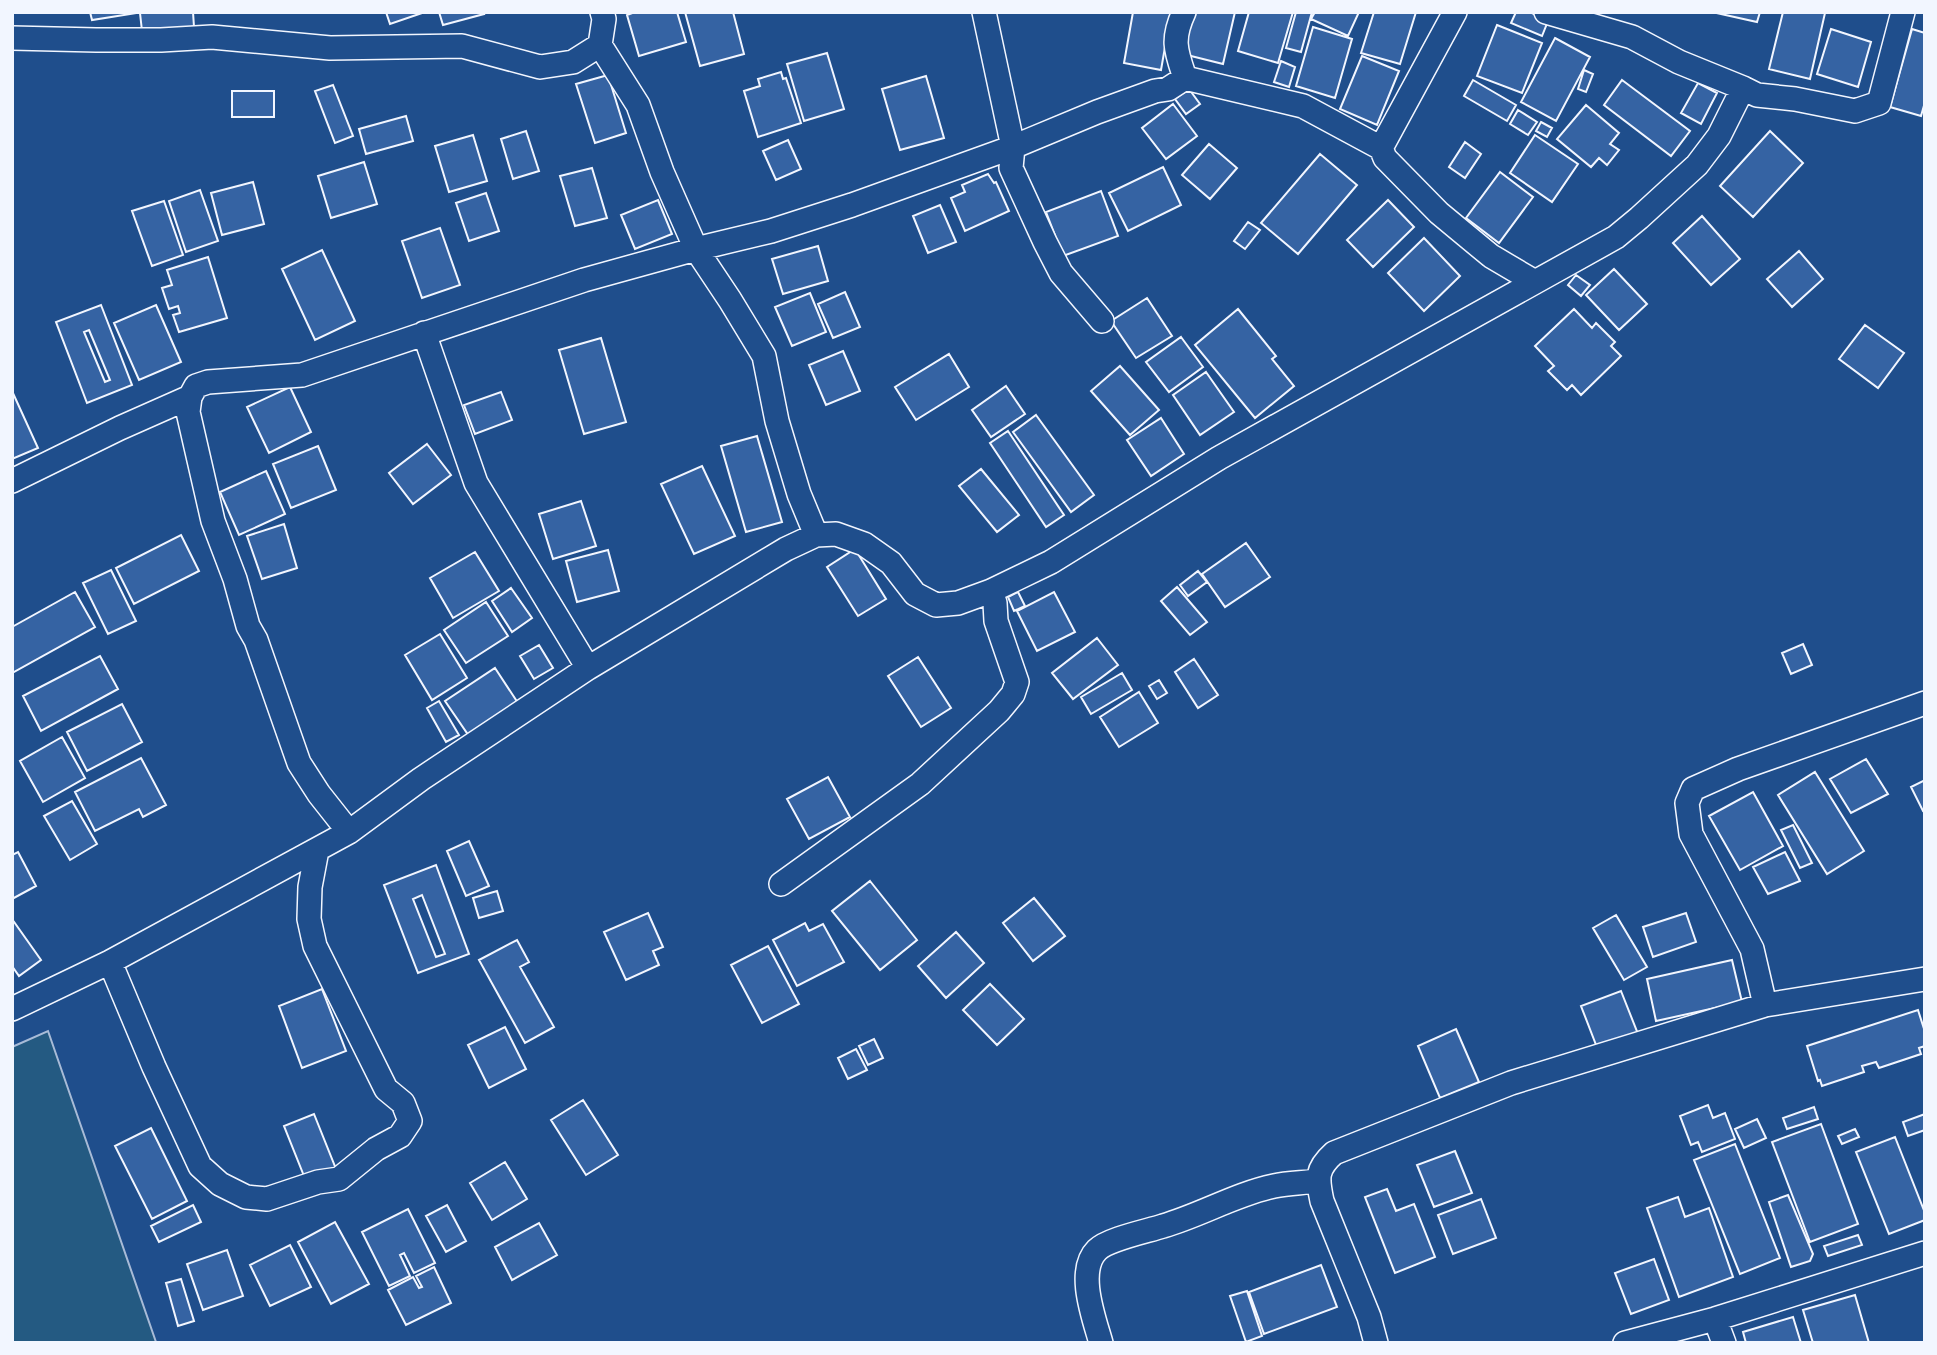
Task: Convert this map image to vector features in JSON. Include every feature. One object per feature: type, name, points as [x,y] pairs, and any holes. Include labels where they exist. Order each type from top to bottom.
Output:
[{"type":"street","points":[[602,12],[604,19],[600,45],[638,105],[662,172],[696,249],[764,356],[777,421],[799,494],[816,535]]},
{"type":"street","points":[[984,12],[1013,147],[1011,168],[1061,272],[1102,320]]},
{"type":"street","points":[[1184,12],[1178,25],[1175,50],[1185,78]]},
{"type":"street","points":[[1381,148],[1455,12]]},
{"type":"street","points":[[1546,12],[1632,37],[1679,62],[1757,95],[1795,99],[1855,111],[1879,103],[1903,12]]},
{"type":"street","points":[[12,38],[161,40],[212,37],[330,48],[462,46],[540,67],[573,62],[600,45]]},
{"type":"street","points":[[349,832],[299,763],[256,640],[248,626],[235,579],[214,521],[188,412],[190,397],[196,386],[302,375],[584,280],[771,231],[1013,147],[1097,112],[1154,91],[1168,89],[1185,78],[1303,106],[1381,148],[1385,158],[1439,213],[1491,256],[1535,282]]},
{"type":"street","points":[[12,1009],[110,962],[349,832],[421,779],[588,668],[786,549],[816,535],[836,534],[864,544],[891,564],[915,594],[936,605],[958,603],[991,591],[1051,562],[1219,458],[1616,237],[1697,165],[1718,136],[1743,88]]},
{"type":"street","points":[[424,333],[476,483],[588,668]]},
{"type":"street","points":[[12,481],[190,397]]},
{"type":"street","points":[[781,884],[920,783],[999,711],[1013,694],[1017,682],[996,621],[991,591]]},
{"type":"street","points":[[1765,1005],[1752,949],[1691,834],[1687,803],[1693,789],[1738,769],[1925,703]]},
{"type":"street","points":[[110,962],[200,1166],[220,1184],[246,1196],[267,1199],[318,1182],[339,1179],[376,1149],[400,1136],[410,1121],[403,1103],[386,1089],[315,946],[309,919],[310,887],[317,850]]},
{"type":"street","points":[[1376,1343],[1369,1317],[1322,1200],[1317,1181],[1322,1164],[1334,1153],[1511,1083],[1765,1005],[1925,979]]},
{"type":"street","points":[[1101,1343],[1086,1282],[1090,1262],[1097,1249],[1129,1235],[1164,1226],[1221,1203],[1275,1186],[1317,1181]]},
{"type":"street","points":[[1625,1343],[1715,1319],[1925,1253]]},
{"type":"street","points":[[1715,1319],[1724,1343]]},
{"type":"shaded area","points":[[48,1031],[158,1343],[12,1343],[12,1047]]},
{"type":"building","points":[[90,12],[137,12],[137,13],[92,20]]},
{"type":"building","points":[[193,12],[194,27],[142,31],[140,13]]},
{"type":"building","points":[[386,12],[425,12],[390,24]]},
{"type":"building","points":[[439,12],[483,12],[484,14],[443,25]]},
{"type":"building","points":[[635,12],[677,12],[686,42],[639,56],[627,15]]},
{"type":"building","points":[[685,12],[733,12],[744,54],[700,66]]},
{"type":"building","points":[[1133,12],[1171,13],[1161,70],[1124,63]]},
{"type":"building","points":[[1193,12],[1235,12],[1223,64],[1183,54]]},
{"type":"building","points":[[1249,12],[1293,12],[1278,63],[1238,51]]},
{"type":"building","points":[[1296,12],[1312,12],[1301,52],[1286,48]]},
{"type":"building","points":[[1315,12],[1359,12],[1348,36],[1311,19]]},
{"type":"building","points":[[1374,12],[1416,12],[1400,64],[1361,53]]},
{"type":"building","points":[[1516,12],[1530,12],[1548,21],[1542,36],[1511,23]]},
{"type":"building","points":[[1712,12],[1760,12],[1757,22]]},
{"type":"building","points":[[1783,12],[1825,13],[1810,79],[1769,69]]},
{"type":"building","points":[[1497,25],[1542,43],[1522,93],[1477,76]]},
{"type":"building","points":[[1313,27],[1352,39],[1335,98],[1296,86]]},
{"type":"building","points":[[1831,29],[1871,42],[1858,87],[1817,74]]},
{"type":"building","points":[[1912,29],[1925,33],[1925,102],[1921,116],[1890,107]]},
{"type":"building","points":[[1555,38],[1590,57],[1556,121],[1521,102]]},
{"type":"building","points":[[827,53],[844,109],[804,121],[787,64]]},
{"type":"building","points":[[1362,56],[1399,71],[1377,125],[1340,109]]},
{"type":"building","points":[[1281,61],[1295,67],[1289,87],[1274,82]]},
{"type":"building","points":[[1584,70],[1593,74],[1586,92],[1578,89]]},
{"type":"building","points":[[781,72],[783,79],[786,78],[801,123],[758,137],[744,91],[760,86],[758,79]]},
{"type":"building","points":[[608,75],[626,133],[595,143],[576,84]]},
{"type":"building","points":[[926,76],[944,138],[900,150],[882,89]]},
{"type":"building","points":[[1473,80],[1516,105],[1507,121],[1464,96]]},
{"type":"building","points":[[1622,80],[1690,131],[1671,156],[1604,105]]},
{"type":"building","points":[[1698,83],[1717,93],[1701,124],[1681,113]]},
{"type":"building","points":[[333,85],[353,136],[335,143],[315,91]]},
{"type":"building","points":[[1189,89],[1200,104],[1186,114],[1175,99]]},
{"type":"building","points":[[232,91],[274,91],[274,117],[232,117]]},
{"type":"building","points":[[1173,104],[1197,136],[1166,159],[1142,128]]},
{"type":"building","points":[[1586,105],[1619,133],[1610,144],[1619,150],[1607,165],[1599,158],[1591,167],[1557,139]]},
{"type":"building","points":[[1518,110],[1537,122],[1528,135],[1510,124]]},
{"type":"building","points":[[406,116],[413,141],[366,154],[359,129]]},
{"type":"building","points":[[1541,122],[1552,128],[1547,137],[1536,131]]},
{"type":"building","points":[[526,131],[539,171],[513,179],[501,139]]},
{"type":"building","points":[[1770,131],[1803,163],[1753,217],[1720,186]]},
{"type":"building","points":[[473,135],[487,181],[449,192],[435,146]]},
{"type":"building","points":[[1535,135],[1578,164],[1552,202],[1510,173]]},
{"type":"building","points":[[788,140],[801,169],[776,180],[763,151]]},
{"type":"building","points":[[1465,142],[1481,154],[1465,178],[1449,167]]},
{"type":"building","points":[[1209,144],[1237,168],[1210,199],[1182,175]]},
{"type":"building","points":[[1320,154],[1357,185],[1298,254],[1261,223]]},
{"type":"building","points":[[364,162],[377,204],[331,218],[318,176]]},
{"type":"building","points":[[1163,167],[1181,205],[1128,231],[1109,193]]},
{"type":"building","points":[[592,168],[607,218],[575,226],[560,176]]},
{"type":"building","points":[[1500,172],[1533,197],[1499,243],[1466,218]]},
{"type":"building","points":[[988,174],[994,183],[996,182],[1009,211],[965,231],[951,198],[965,192],[962,185]]},
{"type":"building","points":[[253,182],[264,224],[222,235],[211,193]]},
{"type":"building","points":[[200,190],[218,241],[186,252],[169,201]]},
{"type":"building","points":[[1101,191],[1118,236],[1063,256],[1046,212]]},
{"type":"building","points":[[486,193],[499,231],[469,241],[456,203]]},
{"type":"building","points":[[658,200],[672,234],[635,249],[621,215]]},
{"type":"building","points":[[1388,200],[1414,227],[1373,267],[1347,240]]},
{"type":"building","points":[[164,201],[183,255],[152,266],[132,211]]},
{"type":"building","points":[[940,205],[956,242],[928,253],[913,216]]},
{"type":"building","points":[[1702,216],[1740,259],[1711,285],[1673,243]]},
{"type":"building","points":[[1248,222],[1260,230],[1245,249],[1234,241]]},
{"type":"building","points":[[440,228],[460,285],[422,298],[402,241]]},
{"type":"building","points":[[1424,238],[1460,276],[1424,311],[1388,273]]},
{"type":"building","points":[[818,246],[828,281],[783,294],[772,259]]},
{"type":"building","points":[[322,250],[355,321],[315,340],[282,269]]},
{"type":"building","points":[[1799,251],[1823,279],[1792,307],[1767,279]]},
{"type":"building","points":[[208,257],[227,318],[179,332],[173,315],[180,313],[178,306],[169,309],[162,288],[172,285],[167,270]]},
{"type":"building","points":[[1614,269],[1647,304],[1619,330],[1586,295]]},
{"type":"building","points":[[1576,275],[1590,285],[1581,296],[1568,285]]},
{"type":"building","points":[[845,292],[860,327],[833,338],[818,304]]},
{"type":"building","points":[[810,293],[826,332],[792,346],[775,307]]},
{"type":"building","points":[[1147,298],[1172,336],[1136,358],[1111,321]]},
{"type":"building","points":[[101,305],[132,385],[87,403],[56,322]],"holes":[[[89,330],[110,380],[105,382],[84,332]]]},
{"type":"building","points":[[156,305],[181,362],[139,380],[114,323]]},
{"type":"building","points":[[1238,309],[1276,356],[1272,359],[1294,386],[1255,418],[1195,345]]},
{"type":"building","points":[[1574,309],[1592,328],[1596,323],[1615,342],[1611,346],[1621,356],[1581,395],[1572,385],[1567,390],[1548,371],[1554,366],[1535,346]]},
{"type":"building","points":[[1865,325],[1904,353],[1878,388],[1839,359]]},
{"type":"building","points":[[1181,337],[1203,367],[1169,392],[1146,362]]},
{"type":"building","points":[[601,338],[626,422],[584,434],[559,350]]},
{"type":"building","points":[[843,351],[860,391],[826,405],[809,365]]},
{"type":"building","points":[[949,354],[969,387],[916,420],[895,387]]},
{"type":"building","points":[[1120,366],[1159,410],[1130,435],[1091,391]]},
{"type":"building","points":[[1206,372],[1234,412],[1200,435],[1173,395]]},
{"type":"building","points":[[1006,386],[1025,414],[991,437],[972,410]]},
{"type":"building","points":[[290,387],[311,432],[269,453],[247,407]]},
{"type":"building","points":[[12,391],[38,448],[12,459]]},
{"type":"building","points":[[501,392],[512,420],[475,434],[464,405]]},
{"type":"building","points":[[1036,415],[1094,495],[1071,512],[1013,432]]},
{"type":"building","points":[[1161,418],[1184,454],[1151,476],[1127,440]]},
{"type":"building","points":[[1008,431],[1064,515],[1046,527],[990,443]]},
{"type":"building","points":[[757,436],[782,522],[746,532],[721,446]]},
{"type":"building","points":[[427,444],[451,475],[413,504],[389,473]]},
{"type":"building","points":[[318,446],[336,490],[291,508],[273,464]]},
{"type":"building","points":[[702,466],[735,536],[694,554],[661,484]]},
{"type":"building","points":[[981,469],[1019,515],[997,532],[959,486]]},
{"type":"building","points":[[266,471],[285,514],[239,535],[220,492]]},
{"type":"building","points":[[581,501],[596,546],[553,559],[539,514]]},
{"type":"building","points":[[284,524],[297,568],[262,579],[247,536]]},
{"type":"building","points":[[181,535],[199,571],[134,604],[116,568]]},
{"type":"building","points":[[1246,543],[1270,577],[1225,607],[1202,574]]},
{"type":"building","points":[[855,549],[886,599],[858,616],[827,567]]},
{"type":"building","points":[[608,550],[619,591],[577,602],[566,561]]},
{"type":"building","points":[[475,552],[499,591],[453,618],[430,578]]},
{"type":"building","points":[[111,570],[136,621],[108,634],[83,583]]},
{"type":"building","points":[[1198,571],[1207,582],[1188,596],[1180,585]]},
{"type":"building","points":[[1177,587],[1207,622],[1190,635],[1161,601]]},
{"type":"building","points":[[511,588],[532,618],[512,632],[492,601]]},
{"type":"building","points":[[75,592],[95,627],[12,673],[12,627]]},
{"type":"building","points":[[1018,592],[1025,606],[1014,611],[1008,597]]},
{"type":"building","points":[[1054,592],[1075,632],[1037,651],[1017,611]]},
{"type":"building","points":[[486,602],[508,636],[466,663],[444,630]]},
{"type":"building","points":[[440,634],[467,678],[432,700],[405,655]]},
{"type":"building","points":[[1097,638],[1118,665],[1073,699],[1052,673]]},
{"type":"building","points":[[1803,644],[1812,665],[1791,674],[1782,653]]},
{"type":"building","points":[[539,645],[553,668],[534,679],[520,656]]},
{"type":"building","points":[[100,656],[118,689],[41,731],[23,696]]},
{"type":"building","points":[[918,657],[951,708],[921,727],[888,676]]},
{"type":"building","points":[[1194,659],[1218,695],[1198,708],[1175,672]]},
{"type":"building","points":[[495,668],[518,703],[469,736],[445,701]]},
{"type":"building","points":[[1122,673],[1132,690],[1091,714],[1081,697]]},
{"type":"building","points":[[1159,680],[1167,693],[1157,699],[1149,686]]},
{"type":"building","points":[[1139,692],[1158,723],[1119,747],[1100,717]]},
{"type":"building","points":[[439,701],[459,735],[446,742],[427,708]]},
{"type":"building","points":[[122,704],[142,742],[87,771],[67,732]]},
{"type":"building","points":[[62,737],[85,778],[43,802],[20,761]]},
{"type":"building","points":[[141,758],[166,805],[143,817],[139,809],[95,831],[75,792]]},
{"type":"building","points":[[1866,759],[1888,794],[1851,813],[1830,779]]},
{"type":"building","points":[[1815,772],[1864,851],[1827,874],[1778,795]]},
{"type":"building","points":[[828,777],[850,817],[809,839],[787,799]]},
{"type":"building","points":[[1925,780],[1925,810],[1923,811],[1911,787]]},
{"type":"building","points":[[1753,792],[1783,846],[1740,870],[1709,816]]},
{"type":"building","points":[[72,801],[97,844],[70,860],[44,816]]},
{"type":"building","points":[[1793,825],[1812,863],[1800,868],[1781,830]]},
{"type":"building","points":[[469,841],[489,886],[466,896],[447,851]]},
{"type":"building","points":[[18,852],[36,886],[12,899],[12,855]]},
{"type":"building","points":[[1785,852],[1800,881],[1768,894],[1753,867]]},
{"type":"building","points":[[436,865],[469,954],[418,973],[384,885]],"holes":[[[422,895],[445,954],[436,957],[413,899]]]},
{"type":"building","points":[[870,881],[917,940],[880,970],[832,911]]},
{"type":"building","points":[[497,891],[503,911],[479,918],[473,898]]},
{"type":"building","points":[[1034,898],[1065,936],[1033,961],[1003,923]]},
{"type":"building","points":[[648,913],[663,947],[653,951],[659,965],[626,980],[604,932]]},
{"type":"building","points":[[1686,913],[1696,942],[1653,957],[1643,927]]},
{"type":"building","points":[[1616,915],[1647,967],[1624,980],[1593,928]]},
{"type":"building","points":[[12,919],[41,960],[19,976],[12,966]]},
{"type":"building","points":[[805,923],[809,931],[823,924],[844,962],[797,986],[773,940]]},
{"type":"building","points":[[956,932],[984,963],[946,998],[918,966]]},
{"type":"building","points":[[517,940],[529,962],[520,967],[554,1027],[525,1043],[479,960]]},
{"type":"building","points":[[768,946],[799,1004],[762,1023],[731,965]]},
{"type":"building","points":[[1732,960],[1742,1002],[1656,1021],[1647,979]]},
{"type":"building","points":[[990,984],[1024,1019],[997,1045],[963,1010]]},
{"type":"building","points":[[322,989],[346,1051],[302,1068],[279,1006]]},
{"type":"building","points":[[1621,991],[1638,1034],[1598,1050],[1581,1006]]},
{"type":"building","points":[[1918,1010],[1925,1032],[1925,1046],[1919,1048],[1921,1054],[1879,1068],[1876,1062],[1862,1066],[1864,1072],[1822,1086],[1820,1080],[1818,1081],[1807,1046]]},
{"type":"building","points":[[505,1027],[526,1069],[489,1088],[468,1045]]},
{"type":"building","points":[[1456,1029],[1479,1082],[1440,1098],[1418,1046]]},
{"type":"building","points":[[874,1039],[883,1058],[868,1065],[859,1046]]},
{"type":"building","points":[[856,1049],[867,1070],[848,1079],[838,1058]]},
{"type":"building","points":[[583,1100],[618,1155],[586,1175],[551,1120]]},
{"type":"building","points":[[1708,1105],[1713,1118],[1725,1113],[1735,1139],[1702,1152],[1698,1142],[1691,1145],[1680,1116]]},
{"type":"building","points":[[1814,1107],[1818,1119],[1787,1129],[1783,1118]]},
{"type":"building","points":[[314,1114],[336,1169],[306,1181],[284,1126]]},
{"type":"building","points":[[1925,1114],[1925,1130],[1908,1136],[1903,1122]]},
{"type":"building","points":[[1757,1119],[1766,1138],[1744,1148],[1735,1129]]},
{"type":"building","points":[[1821,1124],[1858,1224],[1810,1242],[1772,1142]]},
{"type":"building","points":[[151,1128],[187,1201],[152,1219],[115,1146]]},
{"type":"building","points":[[1855,1129],[1859,1137],[1842,1144],[1838,1136]]},
{"type":"building","points":[[1895,1137],[1925,1213],[1925,1220],[1889,1234],[1856,1152]]},
{"type":"building","points":[[1735,1144],[1780,1258],[1740,1274],[1694,1160]]},
{"type":"building","points":[[1455,1151],[1472,1193],[1434,1207],[1417,1165]]},
{"type":"building","points":[[505,1162],[527,1199],[492,1220],[470,1183]]},
{"type":"building","points":[[1387,1189],[1396,1211],[1414,1204],[1435,1257],[1395,1273],[1365,1197]]},
{"type":"building","points":[[1788,1195],[1813,1254],[1810,1261],[1791,1267],[1769,1202]]},
{"type":"building","points":[[1678,1197],[1685,1217],[1709,1208],[1733,1277],[1679,1297],[1647,1208]]},
{"type":"building","points":[[1481,1199],[1496,1238],[1453,1254],[1438,1215]]},
{"type":"building","points":[[193,1205],[201,1222],[159,1242],[151,1226]]},
{"type":"building","points":[[447,1205],[466,1241],[446,1252],[426,1216]]},
{"type":"building","points":[[408,1209],[435,1263],[414,1273],[404,1253],[400,1255],[410,1276],[389,1286],[362,1232]]},
{"type":"building","points":[[335,1222],[369,1284],[331,1304],[298,1242]]},
{"type":"building","points":[[539,1223],[557,1255],[512,1280],[495,1247]]},
{"type":"building","points":[[1858,1235],[1862,1245],[1828,1256],[1824,1246]]},
{"type":"building","points":[[290,1245],[311,1287],[270,1306],[250,1265]]},
{"type":"building","points":[[227,1250],[243,1296],[203,1310],[187,1264]]},
{"type":"building","points":[[1654,1259],[1669,1300],[1631,1314],[1615,1273]]},
{"type":"building","points":[[1321,1265],[1337,1307],[1264,1334],[1249,1292]]},
{"type":"building","points":[[434,1267],[451,1303],[406,1325],[388,1290],[413,1277],[419,1288],[422,1287],[416,1276]]},
{"type":"building","points":[[181,1279],[194,1321],[178,1326],[166,1283]]},
{"type":"building","points":[[1247,1291],[1262,1336],[1246,1342],[1230,1296]]},
{"type":"building","points":[[1855,1295],[1869,1343],[1813,1343],[1803,1310]]},
{"type":"building","points":[[1793,1317],[1801,1343],[1746,1343],[1743,1332]]}]
